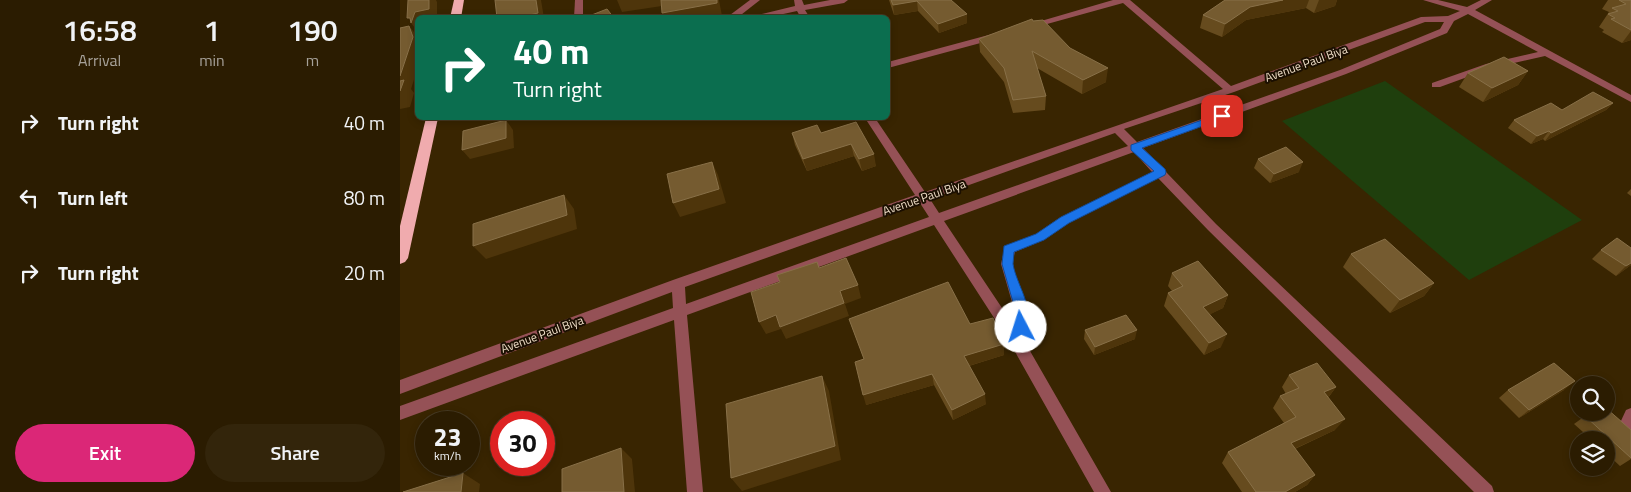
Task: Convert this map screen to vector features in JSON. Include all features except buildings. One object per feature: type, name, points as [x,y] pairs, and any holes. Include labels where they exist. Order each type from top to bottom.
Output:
[{"type":"highway","points":[[456,15],[459,0]]},
{"type":"highway","points":[[400,258],[432,120]]},
{"type":"street","points":[[578,15],[579,0]]},
{"type":"street","points":[[734,15],[756,0]]},
{"type":"street","points":[[760,15],[799,4],[844,0]]},
{"type":"street","points":[[890,64],[1124,0],[1230,90]]},
{"type":"street","points":[[1427,0],[1468,10],[1631,99]]},
{"type":"street","points":[[1471,0],[1484,1]]},
{"type":"street","points":[[400,413],[1334,75],[1444,32],[1450,19],[1484,1]]},
{"type":"street","name":"Avenue Paul Biya","points":[[400,387],[678,284],[1117,128],[1230,90],[1424,19],[1450,19]]},
{"type":"street","points":[[1436,85],[1489,66],[1546,53]]},
{"type":"street","points":[[871,120],[924,197],[1014,337],[1103,492]]},
{"type":"street","points":[[1117,128],[1212,227],[1486,492]]},
{"type":"street","points":[[1014,337],[1021,327],[1021,309],[1007,264],[1008,249],[1040,237],[1065,220],[1161,172]]},
{"type":"street","points":[[678,284],[695,492]]},
{"type":"street","points":[[1631,415],[1628,423],[1631,426]]},
{"type":"green space","points":[[1385,81],[1582,220],[1469,280],[1282,121]]},
{"type":"route","points":[[1021,327],[1021,309],[1007,264],[1008,249],[1040,237],[1065,220],[1161,172],[1135,147],[1222,116]]}]
